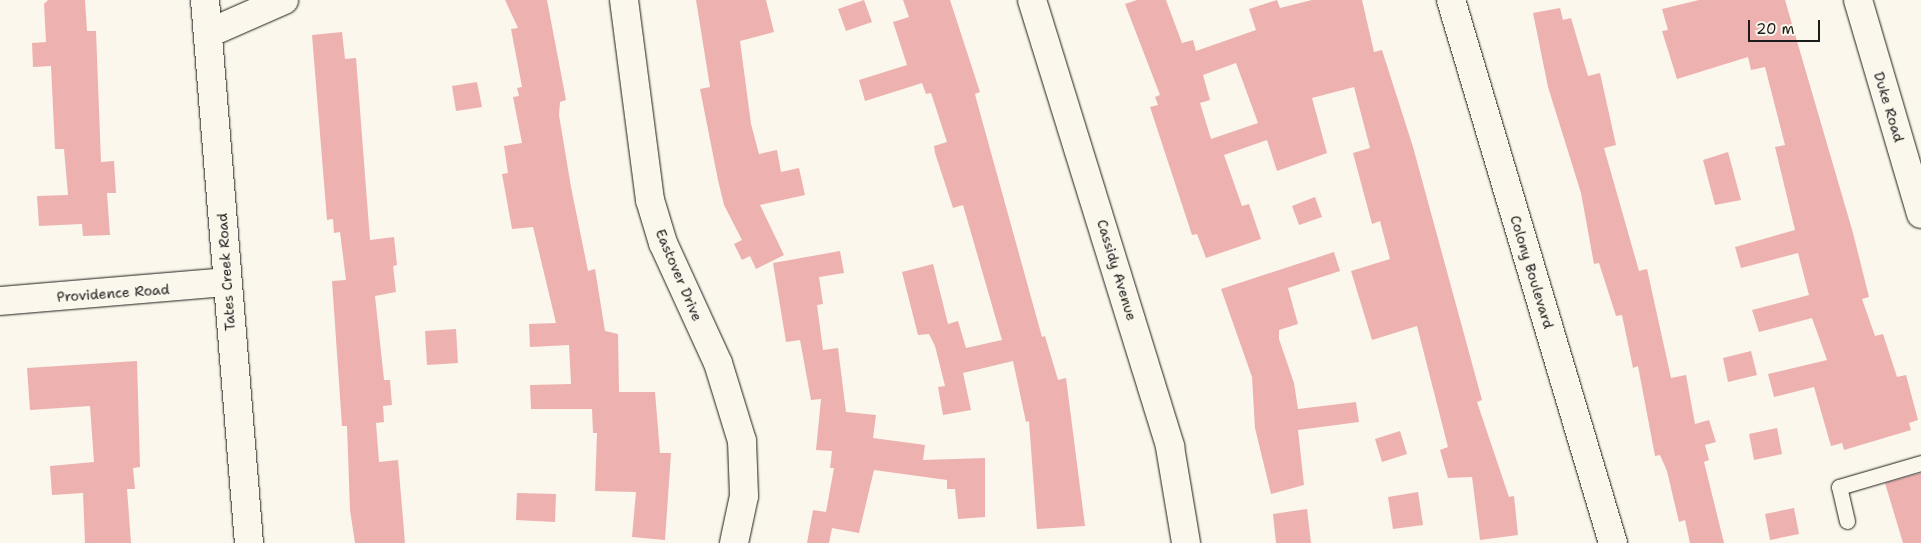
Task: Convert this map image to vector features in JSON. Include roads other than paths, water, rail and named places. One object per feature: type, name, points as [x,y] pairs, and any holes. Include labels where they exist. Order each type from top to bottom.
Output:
[{"type":"street","name":"Tates Creek Road","points":[[205,0],[209,33],[226,282],[249,543]]},
{"type":"street","points":[[209,33],[284,0]]},
{"type":"street","name":"Eastover Drive","points":[[624,0],[650,200],[662,243],[718,363],[742,441],[744,496],[734,543]]},
{"type":"street","name":"Cassidy Avenue","points":[[1032,0],[1170,447],[1186,543]]},
{"type":"street","name":"Colony Boulevard","points":[[1451,0],[1613,543]]},
{"type":"street","name":"Duke Road","points":[[1858,0],[1921,214]]},
{"type":"street","name":"Providence Road","points":[[0,302],[226,282]]},
{"type":"lane","points":[[1847,521],[1839,487],[1921,463]]}]
